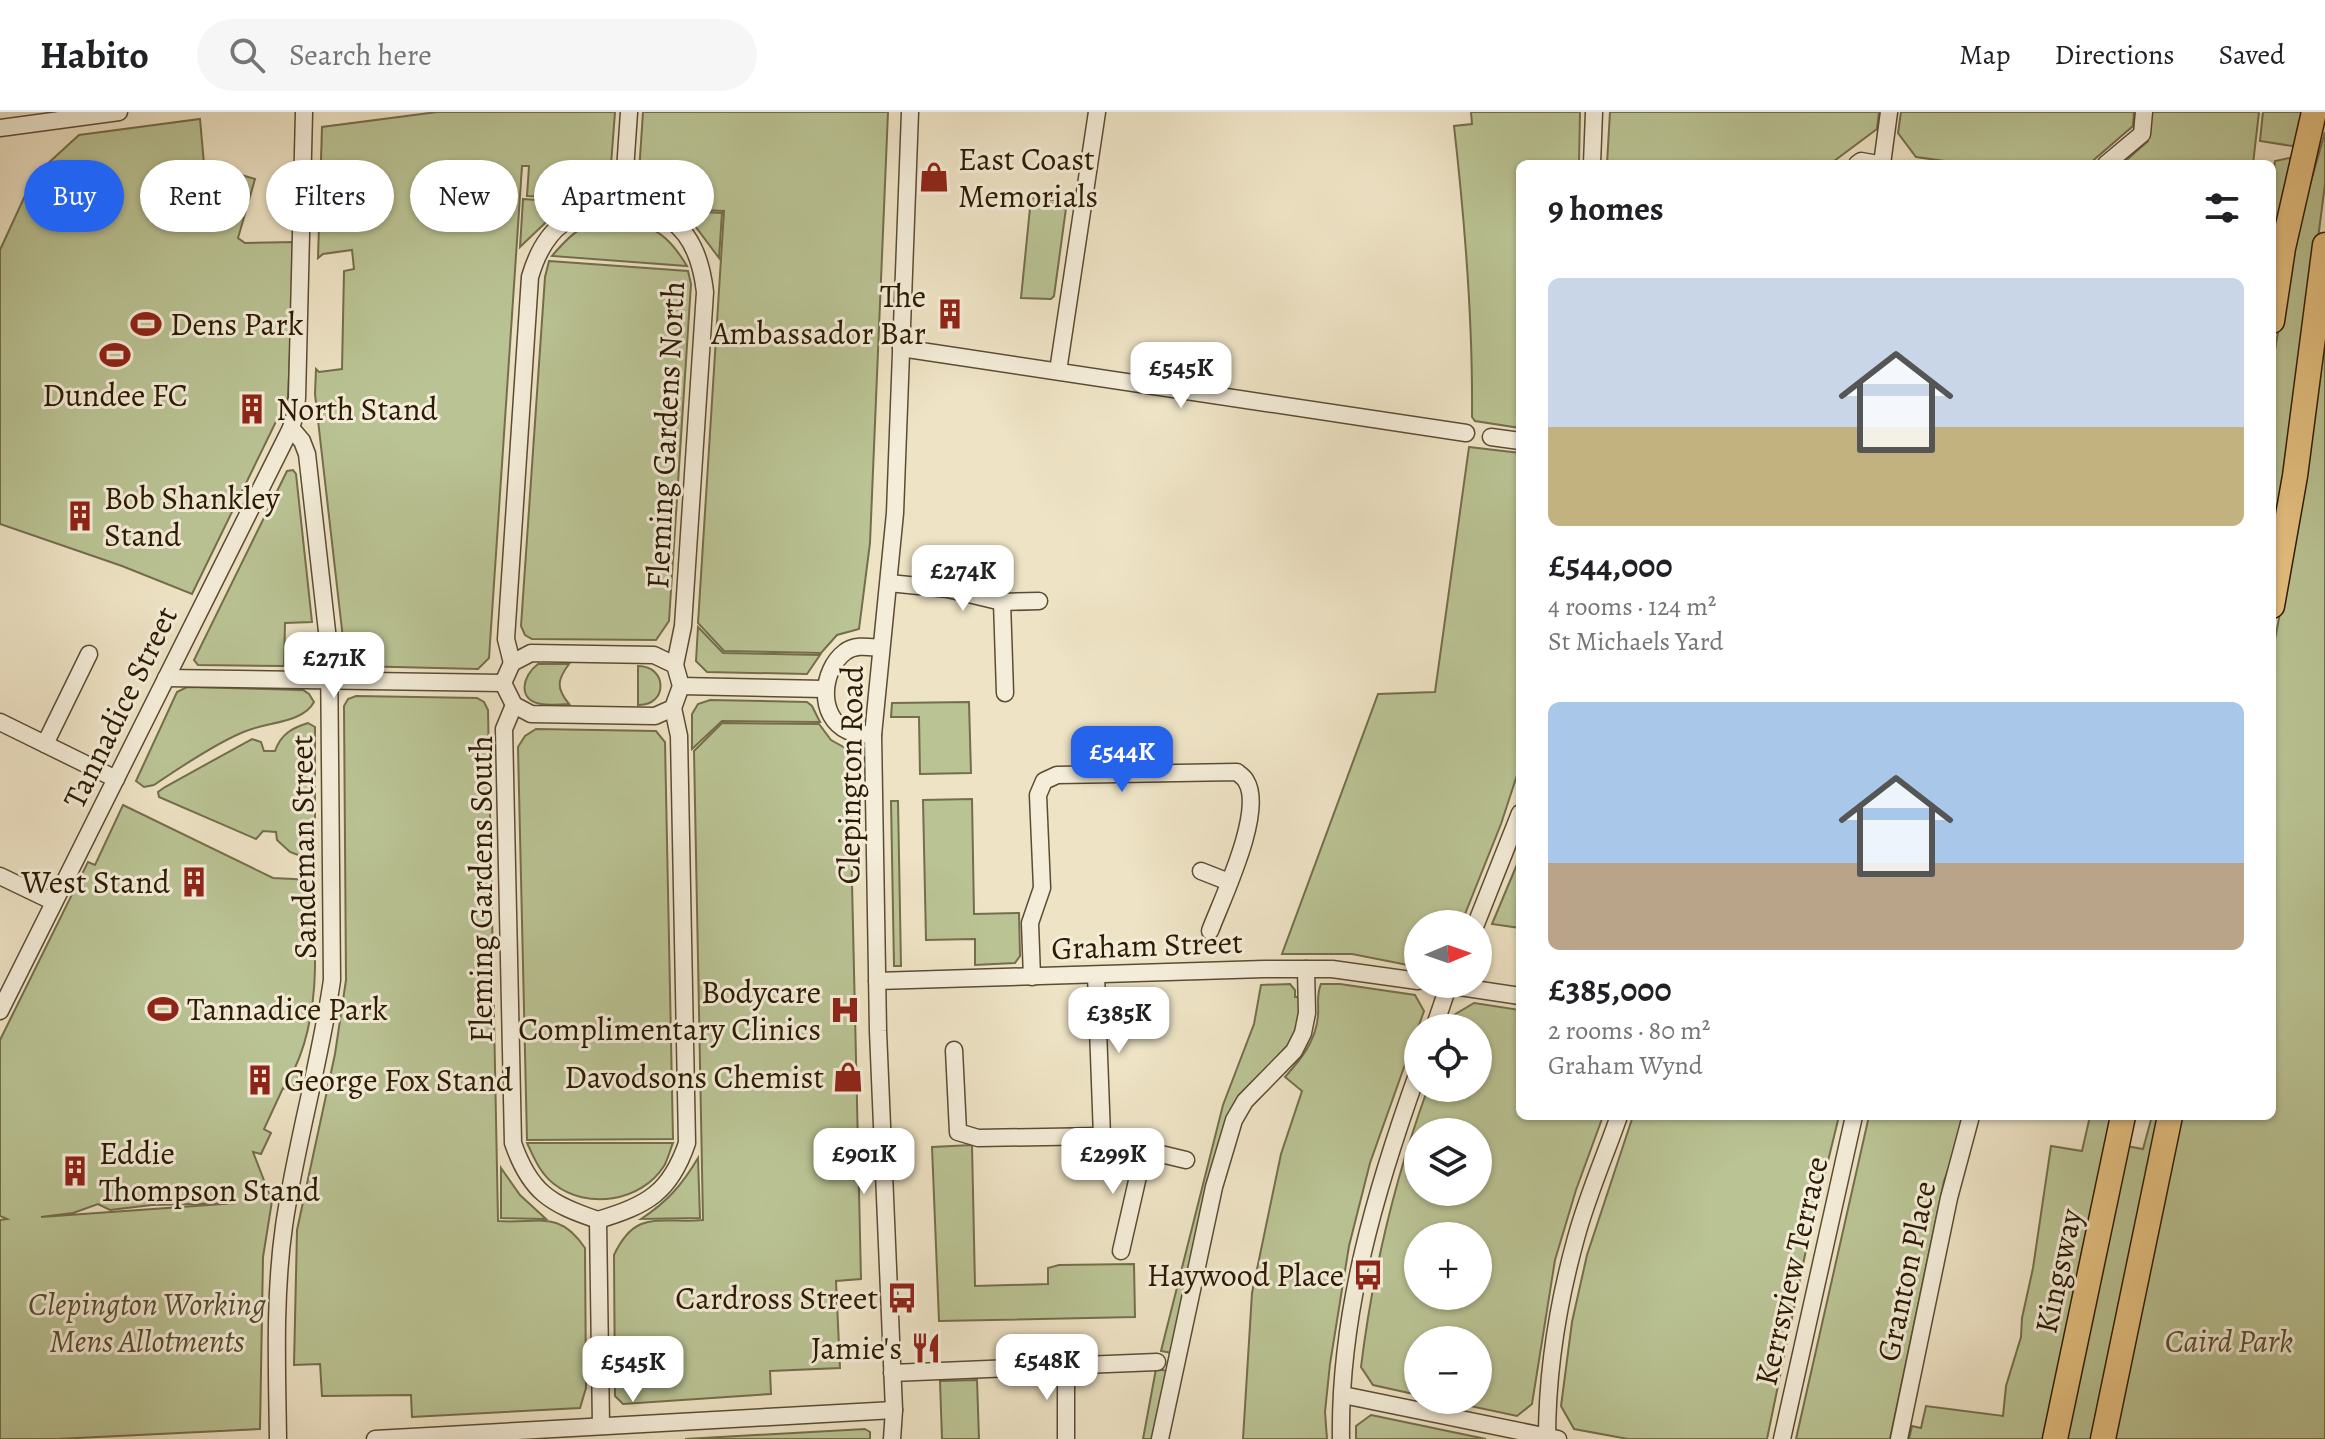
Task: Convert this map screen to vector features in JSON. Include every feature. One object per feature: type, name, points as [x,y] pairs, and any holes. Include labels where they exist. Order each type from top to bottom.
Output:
[{"type":"highway","points":[[2276,294],[2283,248],[2314,112]]},
{"type":"highway","points":[[2276,583],[2295,476],[2325,245]]},
{"type":"highway","name":"Kingsway","points":[[2055,1439],[2122,1120]]},
{"type":"highway","points":[[2103,1439],[2169,1120]]},
{"type":"street","points":[[0,128],[119,112]]},
{"type":"street","points":[[291,428],[297,398],[304,112]]},
{"type":"street","points":[[626,160],[629,112]]},
{"type":"street","name":"Clepington Road","points":[[892,1439],[894,1410],[877,981],[873,735],[895,513],[910,112]]},
{"type":"street","points":[[1058,371],[1097,112]]},
{"type":"street","points":[[1592,160],[1594,112]]},
{"type":"street","points":[[1881,160],[1889,112]]},
{"type":"street","points":[[2111,160],[2142,134],[2144,112]]},
{"type":"street","points":[[512,663],[506,639],[530,277],[536,257],[552,232]]},
{"type":"street","name":"Fleming Gardens North","points":[[675,665],[683,626],[705,292],[703,269],[681,232]]},
{"type":"street","points":[[901,348],[1466,433]]},
{"type":"street","name":"Tannadice Street","points":[[0,1011],[291,428]]},
{"type":"street","name":"Sandeman Street","points":[[278,1439],[276,1301],[283,1230],[325,1029],[332,980],[329,649],[307,454],[302,441],[291,428]]},
{"type":"street","points":[[1491,437],[1516,440]]},
{"type":"street","points":[[889,583],[948,589],[1002,602],[1039,601]]},
{"type":"street","points":[[1002,602],[1005,693]]},
{"type":"street","points":[[873,735],[849,731],[840,725],[831,715],[824,689],[834,664],[846,650],[858,646],[881,648]]},
{"type":"street","points":[[503,683],[512,663],[531,653],[620,654],[654,655],[675,665],[681,686],[673,708],[679,736],[687,1143],[678,1170],[656,1195],[628,1211],[598,1220],[590,1431]]},
{"type":"street","points":[[45,744],[89,654]]},
{"type":"street","points":[[166,678],[503,683]]},
{"type":"street","points":[[503,683],[514,705],[531,714],[655,716],[673,708]]},
{"type":"street","points":[[681,686],[824,689]]},
{"type":"street","name":"Fleming Gardens South","points":[[514,705],[504,729],[510,1116],[513,1143],[523,1170],[542,1194],[566,1209],[598,1220]]},
{"type":"street","points":[[0,722],[116,779]]},
{"type":"street","points":[[1032,977],[1030,923],[1042,888],[1038,795],[1044,781],[1057,775],[1237,772],[1247,782],[1250,794],[1248,834],[1210,931]]},
{"type":"street","points":[[1482,910],[1516,823]]},
{"type":"street","points":[[1201,871],[1229,882]]},
{"type":"street","points":[[0,876],[54,902]]},
{"type":"street","points":[[1160,1439],[1214,1187],[1234,1120],[1245,1101],[1294,1051],[1303,1033],[1307,1013],[1306,969]]},
{"type":"street","name":"Graham Street","points":[[877,981],[1306,969],[1355,971],[1404,979]]},
{"type":"street","points":[[1096,975],[1102,1136]]},
{"type":"street","points":[[1492,991],[1516,995]]},
{"type":"street","points":[[954,1050],[958,1132],[978,1138],[1102,1136],[1119,1144],[1186,1160]]},
{"type":"street","points":[[1341,1439],[1350,1329],[1365,1242],[1384,1168],[1407,1102]]},
{"type":"street","points":[[1343,1395],[1550,1438],[1548,1394],[1558,1319],[1576,1236],[1618,1120]]},
{"type":"street","name":"Kerrsview Terrace","points":[[1782,1439],[1853,1120]]},
{"type":"street","name":"Granton Place","points":[[1899,1439],[1949,1198],[1970,1120]]},
{"type":"street","points":[[1121,1251],[1144,1150]]},
{"type":"street","points":[[892,1373],[1157,1362]]},
{"type":"street","points":[[1066,1366],[1066,1439]]},
{"type":"street","points":[[375,1439],[590,1431],[894,1410]]},
{"type":"green space","points":[[437,112],[615,112],[611,160],[534,160],[534,196],[527,196],[529,166],[522,166],[518,226],[518,160],[410,160],[410,232],[518,232],[489,658],[478,669],[354,666],[345,656],[315,394],[316,369],[319,372],[342,369],[344,271],[354,269],[352,250],[323,254],[318,258],[319,232],[394,232],[394,160],[321,160],[322,127]]},
{"type":"green space","points":[[643,112],[888,112],[870,543],[859,629],[837,635],[821,653],[724,651],[698,623],[724,211],[714,211],[714,160],[640,160]]},
{"type":"green space","points":[[1471,112],[1580,112],[1579,160],[1516,160],[1516,427],[1475,421],[1472,417],[1468,271],[1454,126],[1472,124]]},
{"type":"green space","points":[[1610,112],[1879,112],[1877,129],[1835,160],[1607,160]]},
{"type":"green space","points":[[1901,112],[2134,112],[2133,126],[2094,160],[1937,160],[1916,157],[1898,133]]},
{"type":"green space","points":[[2150,112],[2259,112],[2253,160],[2127,160],[2148,141]]},
{"type":"green space","points":[[2263,112],[2302,112],[2298,142],[2292,146],[2260,141]]},
{"type":"green space","name":"Dens Park","points":[[200,119],[204,160],[140,160],[140,232],[240,232],[238,238],[245,243],[295,242],[288,397],[192,594],[0,524],[0,250],[24,198],[24,232],[124,232],[124,160],[52,160],[79,135]]},
{"type":"green space","points":[[2325,132],[2325,184],[2276,529],[2276,344],[2292,248]]},
{"type":"green space","points":[[2289,158],[2294,165],[2276,244],[2276,161]]},
{"type":"green space","name":"Dens Park","points":[[250,178],[255,179],[250,196]]},
{"type":"green space","points":[[1031,198],[1067,201],[1054,296],[1051,299],[1021,298]]},
{"type":"green space","points":[[523,200],[534,200],[536,232],[520,247]]},
{"type":"green space","points":[[714,213],[722,213],[719,258],[700,232],[714,232]]},
{"type":"green space","points":[[576,232],[656,232],[674,247],[687,266],[552,256]]},
{"type":"green space","points":[[549,261],[688,271],[691,284],[669,621],[656,640],[532,639],[525,635],[521,626],[545,277]]},
{"type":"green space","name":"Caird Park","points":[[2325,321],[2325,1439],[2111,1439],[2178,1120],[2276,1120],[2276,634],[2305,476]]},
{"type":"green space","points":[[1469,447],[1516,453],[1516,778],[1467,910],[1404,910],[1404,964],[1352,954],[1282,954],[1378,694],[1435,692]]},
{"type":"green space","points":[[293,470],[296,474],[312,622],[285,623],[284,666],[198,665],[194,660],[287,471]]},
{"type":"green space","points":[[698,627],[723,653],[820,655],[807,674],[707,672],[696,661]]},
{"type":"green space","points":[[538,664],[569,664],[560,684],[569,704],[544,705],[528,698],[524,687],[528,675]]},
{"type":"green space","points":[[638,666],[655,672],[659,679],[659,693],[648,704],[638,705]]},
{"type":"green space","points":[[187,687],[303,690],[314,702],[309,709],[293,718],[236,735],[154,785],[144,787],[136,781],[177,692]]},
{"type":"green space","points":[[356,696],[477,698],[484,702],[488,710],[498,1221],[557,1223],[585,1248],[586,1388],[580,1408],[412,1417],[411,1395],[322,1396],[320,1364],[294,1365],[297,1230],[335,1054],[346,980],[344,706],[348,699]]},
{"type":"green space","points":[[710,700],[807,702],[820,722],[722,721],[692,749],[692,714],[698,704]]},
{"type":"green space","points":[[969,702],[971,773],[920,774],[919,717],[891,717],[892,703]]},
{"type":"green space","points":[[308,723],[315,727],[315,851],[306,858],[290,852],[277,840],[276,832],[263,831],[256,839],[159,797],[158,792],[165,787],[252,739],[261,742],[264,751],[275,751],[288,732]]},
{"type":"green space","points":[[722,723],[819,724],[831,740],[849,750],[861,1279],[836,1281],[840,1368],[770,1371],[771,1394],[623,1404],[615,1396],[614,1255],[622,1240],[640,1224],[662,1220],[703,1220],[694,751]]},
{"type":"green space","points":[[536,729],[656,731],[665,742],[673,1139],[527,1140],[518,747],[525,736]]},
{"type":"green space","points":[[972,799],[974,914],[1019,913],[1020,956],[1015,963],[975,965],[975,939],[926,940],[923,800]]},
{"type":"green space","points":[[891,801],[898,801],[901,966],[894,966]]},
{"type":"green space","name":"Tannadice Park","points":[[123,805],[273,878],[313,880],[315,976],[309,1024],[294,1070],[300,1073],[291,1091],[283,1088],[264,1129],[271,1133],[261,1154],[253,1152],[272,1201],[263,1257],[260,1429],[0,1439],[0,1220],[7,1219],[0,1216],[0,1040],[88,862],[95,865]],"holes":[[[237,1203],[41,1217],[73,1213],[98,1204],[110,1210],[152,1205]]]},
{"type":"green space","points":[[1516,867],[1516,927],[1492,924]]},
{"type":"green space","points":[[1290,984],[1295,990],[1295,997],[1299,997],[1300,1016],[1294,1037],[1239,1100],[1172,1353],[1161,1351],[1223,1105],[1254,1024],[1261,985]]},
{"type":"green space","points":[[1321,984],[1340,984],[1404,993],[1404,998],[1417,998],[1424,1011],[1423,1014],[1404,1014],[1404,1067],[1370,1163],[1349,1246],[1330,1364],[1325,1412],[1327,1439],[1243,1439],[1252,1293],[1281,1154],[1302,1091],[1285,1077],[1311,1042],[1318,1016]]},
{"type":"green space","points":[[1474,1003],[1516,1009],[1516,1120],[1602,1120],[1555,1260],[1532,1404],[1517,1416],[1492,1411],[1492,1326],[1404,1326],[1404,1392],[1373,1385],[1361,1367],[1386,1226],[1404,1161],[1404,1206],[1492,1206],[1492,1118],[1418,1118],[1423,1102],[1492,1102],[1492,1014],[1456,1014]]},
{"type":"green space","points":[[1632,1120],[1838,1120],[1805,1255],[1767,1439],[1628,1439],[1574,1429],[1561,1406],[1572,1322],[1587,1255]]},
{"type":"green space","points":[[1868,1120],[1964,1120],[1944,1181],[1890,1439],[1796,1439]]},
{"type":"green space","points":[[2089,1120],[2111,1120],[2046,1439],[1909,1439],[1912,1426],[1921,1428],[1926,1406],[2003,1416],[2006,1386],[2021,1337],[2051,1146],[2082,1151]]},
{"type":"green space","points":[[2151,1120],[2158,1120],[2092,1439],[2065,1439],[2126,1146],[2143,1149]]},
{"type":"green space","points":[[527,1143],[673,1143],[664,1166],[642,1188],[613,1198],[597,1199],[567,1192],[549,1180]]},
{"type":"green space","points":[[972,1145],[975,1286],[1048,1284],[1048,1268],[1059,1265],[1134,1264],[1135,1317],[939,1321],[932,1147]]},
{"type":"green space","points":[[698,1158],[700,1218],[641,1219],[673,1192]]},
{"type":"green space","points":[[501,1168],[520,1195],[546,1219],[501,1218]]},
{"type":"green space","points":[[1156,1369],[1168,1371],[1154,1439],[1143,1439]]},
{"type":"green space","points":[[977,1380],[979,1439],[942,1439],[940,1381]]},
{"type":"green space","points":[[1371,1415],[1486,1439],[1356,1439],[1356,1426]]},
{"type":"green space","points":[[865,1429],[870,1432],[870,1439],[685,1439]]},
{"type":"place","name":"East Coast Memorials","points":[[934,177]]},
{"type":"place","name":"The Ambassador Bar","points":[[950,314]]},
{"type":"place","name":"Dens Park","points":[[146,324]]},
{"type":"place","name":"Dundee FC","points":[[115,355]]},
{"type":"place","name":"North Stand","points":[[252,409]]},
{"type":"place","name":"Bob Shankley Stand","points":[[80,516]]},
{"type":"place","name":"West Stand","points":[[194,882]]},
{"type":"place","name":"Tannadice Park","points":[[163,1009]]},
{"type":"place","name":"Bodycare Complimentary Clinics","points":[[845,1010]]},
{"type":"place","name":"Davodsons Chemist","points":[[848,1077]]},
{"type":"place","name":"George Fox Stand","points":[[260,1080]]},
{"type":"place","name":"Eddie Thompson Stand","points":[[75,1171]]},
{"type":"place","name":"Haywood Place","points":[[1368,1275]]},
{"type":"place","name":"Cardross Street","points":[[902,1298]]},
{"type":"place","name":"Jamie's","points":[[926,1348]]},
{"type":"park label","name":"Clepington Working Mens Allotments","points":[[147,1322]]}]
